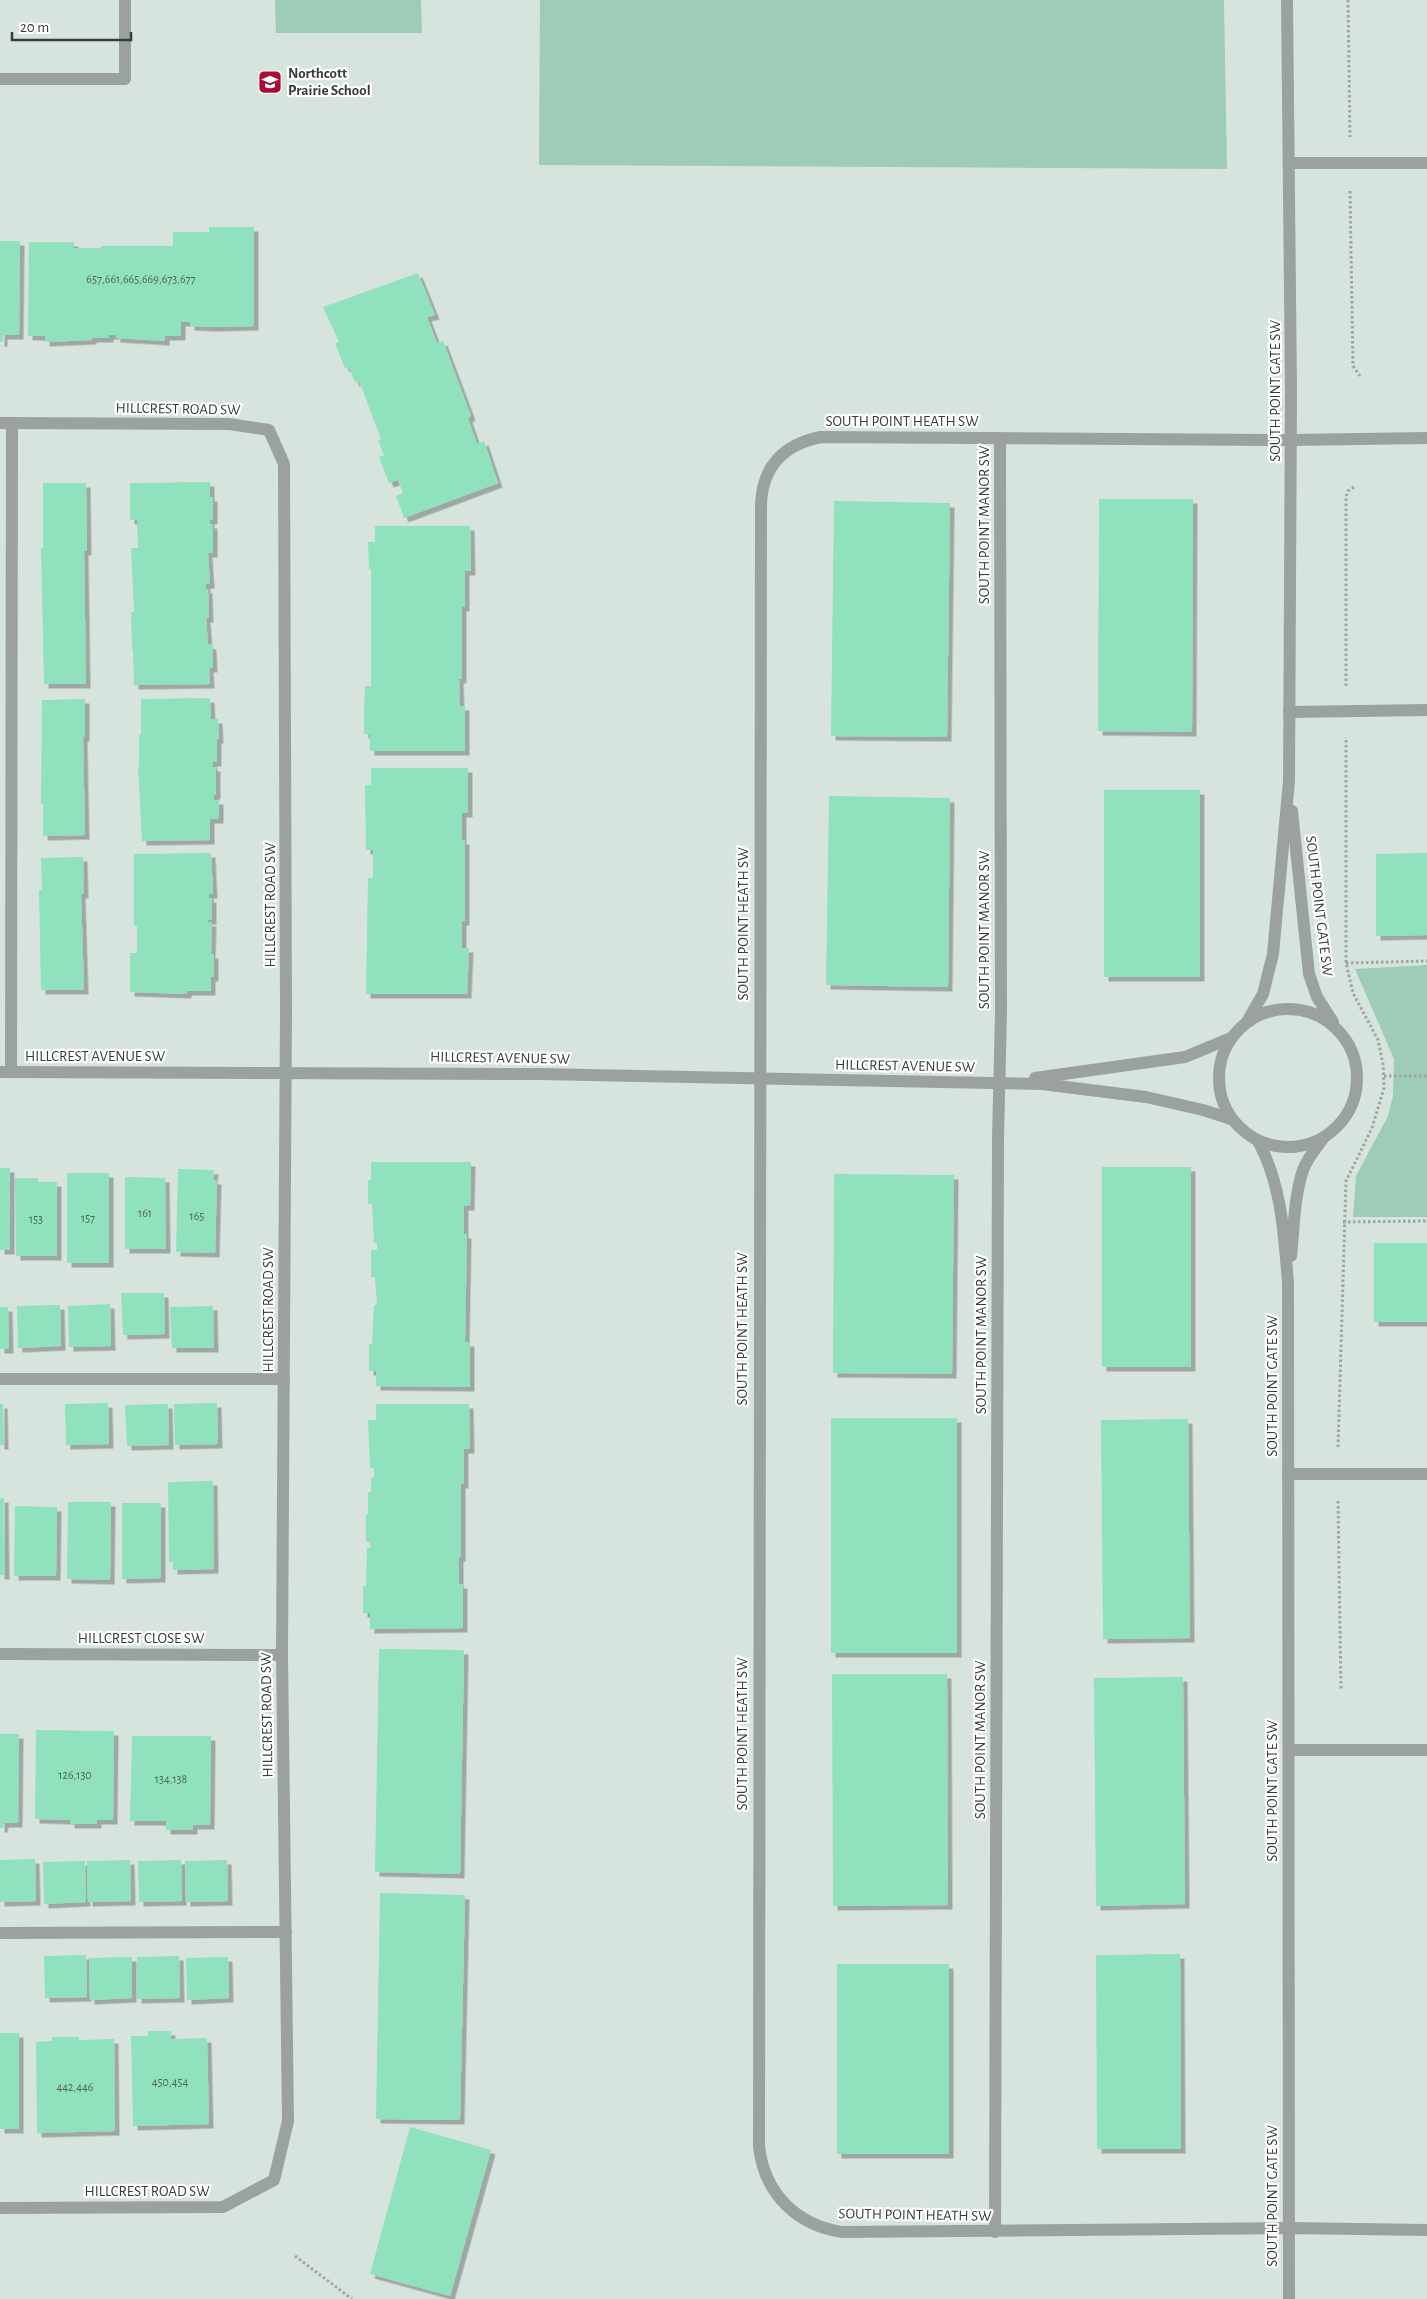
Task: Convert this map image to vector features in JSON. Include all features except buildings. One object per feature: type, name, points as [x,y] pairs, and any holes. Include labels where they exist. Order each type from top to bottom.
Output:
[{"type":"street","points":[[0,79],[125,79],[125,0]]},
{"type":"street","name":"SOUTH POINT GATE SW","points":[[1246,1022],[1263,994],[1272,954],[1289,781],[1291,440],[1290,163],[1287,0]]},
{"type":"street","points":[[1290,163],[1427,163]]},
{"type":"street","points":[[5,1072],[6,423]]},
{"type":"street","name":"HILLCREST ROAD SW","points":[[0,2208],[223,2207],[274,2180],[288,2121],[282,1655],[286,1072],[284,464],[269,430],[229,424],[6,423]]},
{"type":"street","name":"SOUTH POINT HEATH SW","points":[[1427,438],[1291,440],[821,437],[800,442],[790,447],[775,462],[767,476],[761,502],[759,1078],[760,2156],[768,2182],[783,2204],[798,2216],[826,2230],[842,2232],[1289,2228],[1427,2230]]},
{"type":"street","name":"SOUTH POINT MANOR SW","points":[[995,2232],[998,1149],[1000,1084],[1000,438]]},
{"type":"street","points":[[1290,712],[1427,710]]},
{"type":"street","name":"SOUTH POINT GATE SW","points":[[1289,781],[1309,974],[1318,998],[1338,1029]]},
{"type":"street","points":[[1288,1009],[1320,1016],[1338,1029],[1354,1055],[1357,1069],[1357,1090],[1354,1102],[1343,1122],[1333,1132],[1322,1139],[1302,1147],[1288,1148],[1258,1141],[1247,1135],[1231,1119],[1221,1095],[1218,1078],[1223,1054],[1233,1037],[1246,1022],[1265,1013],[1288,1009]]},
{"type":"street","name":"HILLCREST AVENUE SW","points":[[1000,1084],[1185,1057],[1233,1037]]},
{"type":"street","name":"HILLCREST AVENUE SW","points":[[5,1072],[286,1072],[759,1078],[1042,1084],[1146,1097],[1203,1110],[1231,1119]]},
{"type":"street","name":"SOUTH POINT GATE SW","points":[[1288,1283],[1298,1190],[1309,1156],[1322,1139]]},
{"type":"street","name":"SOUTH POINT GATE SW","points":[[1258,1141],[1275,1182],[1281,1212],[1288,1283],[1289,2299]]},
{"type":"street","points":[[0,1379],[284,1379]]},
{"type":"street","points":[[1288,1474],[1427,1474]]},
{"type":"street","name":"HILLCREST CLOSE SW","points":[[0,1654],[282,1655]]},
{"type":"street","points":[[1289,1750],[1427,1750]]},
{"type":"street","points":[[0,1933],[286,1932]]},
{"type":"path","points":[[1427,961],[1346,963],[1353,993],[1378,1040],[1384,1076],[1383,1096],[1375,1120],[1346,1181],[1343,1222],[1427,1221]]},
{"type":"path","points":[[1384,1076],[1427,1076]]},
{"type":"path","points":[[295,2256],[352,2299]]},
{"type":"green space","points":[[275,0],[421,0],[422,33],[276,33]]},
{"type":"green space","points":[[540,0],[1224,0],[1227,169],[539,165]]},
{"type":"green space","points":[[1427,965],[1427,1217],[1353,1217],[1356,1176],[1388,1116],[1393,1096],[1394,1059],[1355,969]]},
{"type":"place","name":"Northcott Prairie School","points":[[270,82]]}]
